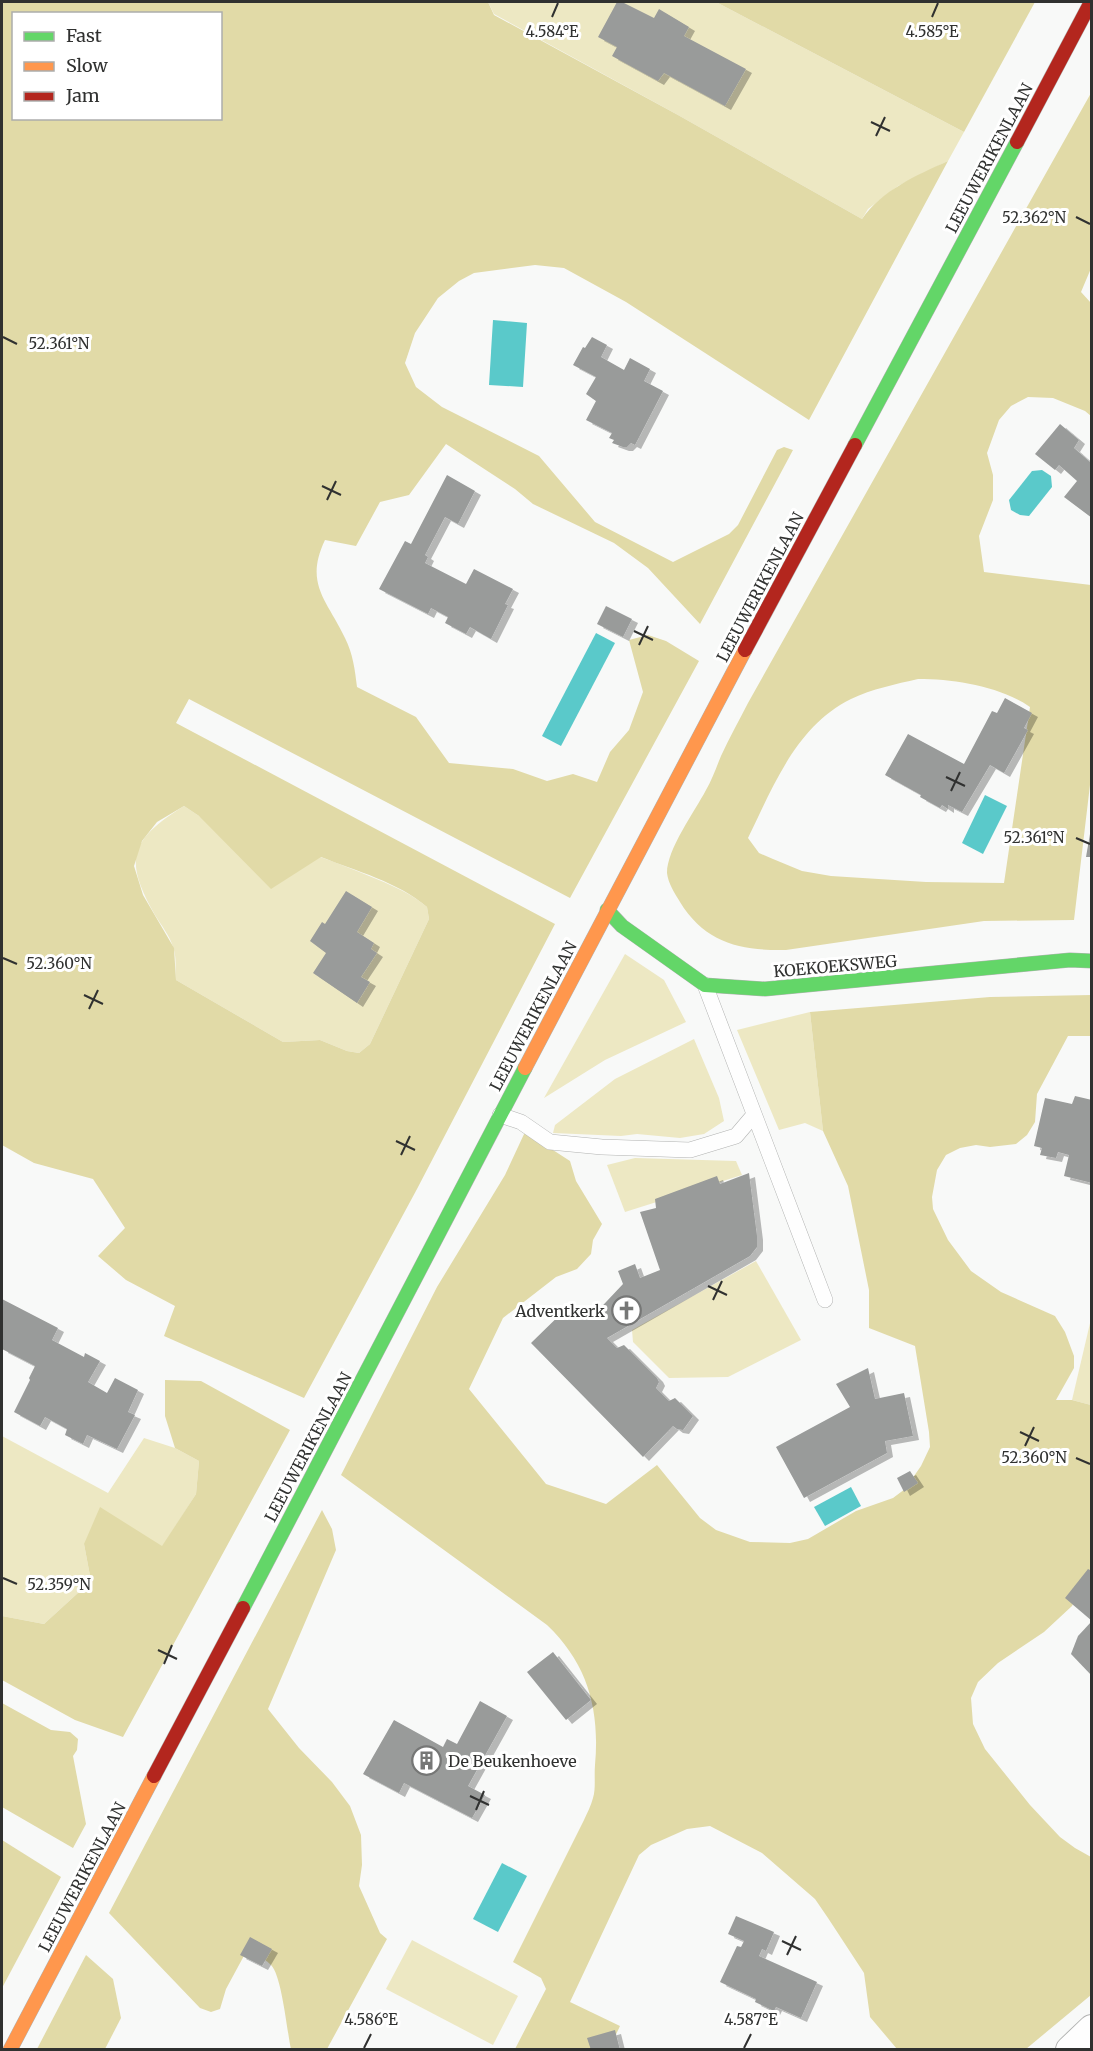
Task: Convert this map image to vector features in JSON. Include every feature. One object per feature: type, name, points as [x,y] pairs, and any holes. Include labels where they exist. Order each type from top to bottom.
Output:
[{"type":"street","name":"LEEUWERIKENLAAN","points":[[9,2049],[607,910],[1091,2]]},
{"type":"street","points":[[607,910],[622,926],[705,985]]},
{"type":"street","name":"KOEKOEKSWEG","points":[[705,985],[765,989],[1070,960],[1092,962]]},
{"type":"street","points":[[1070,2049],[1092,2030]]},
{"type":"lane","points":[[705,985],[825,1300]]},
{"type":"lane","points":[[500,1115],[521,1122],[550,1142],[602,1147],[690,1150],[736,1136],[753,1116]]},
{"type":"shaded area","points":[[2,2],[488,2],[494,15],[862,219],[890,192],[912,178],[948,161],[809,420],[626,302],[564,268],[535,265],[474,273],[459,281],[438,298],[415,333],[405,363],[416,387],[442,407],[539,456],[595,522],[673,562],[729,534],[738,525],[777,450],[784,447],[793,450],[700,624],[648,568],[614,543],[533,504],[515,489],[446,444],[409,495],[380,502],[356,546],[325,540],[319,555],[317,580],[325,602],[350,650],[357,687],[416,717],[449,763],[513,769],[547,781],[573,774],[597,782],[610,752],[629,730],[643,692],[629,640],[648,635],[666,641],[699,661],[570,898],[189,699],[176,723],[555,924],[417,1189],[304,1398],[164,1336],[175,1306],[126,1280],[98,1256],[125,1228],[93,1179],[34,1163],[2,1145]],"holes":[[[184,806],[199,816],[271,889],[321,857],[390,884],[416,898],[427,907],[429,919],[370,1044],[359,1053],[347,1051],[320,1040],[283,1042],[176,980],[174,948],[143,895],[134,866],[142,841],[157,822]]]},
{"type":"shaded area","points":[[488,2],[716,2],[964,132],[948,161],[898,186],[868,209],[862,219],[494,14]]},
{"type":"shaded area","points":[[716,2],[1035,2],[964,132]]},
{"type":"shaded area","points":[[1091,93],[1092,266],[1081,292],[1091,303],[1091,416],[1085,411],[1053,398],[1028,397],[1011,406],[999,420],[987,453],[993,475],[993,500],[979,536],[984,572],[1091,585],[1092,768],[1074,920],[984,921],[786,950],[739,946],[713,935],[690,916],[678,899],[668,877],[668,863],[682,830],[708,786],[748,703]],"holes":[[[918,679],[962,682],[991,689],[1030,707],[1004,883],[926,882],[831,876],[802,871],[759,853],[748,838],[788,760],[815,725],[832,711],[859,695]]]},
{"type":"shaded area","points":[[184,806],[199,816],[318,856],[375,878],[427,907],[429,919],[370,1044],[359,1053],[347,1051],[320,1040],[283,1042],[176,980],[172,943],[145,896],[138,879],[136,865],[137,852],[143,841],[166,818]]},
{"type":"shaded area","points":[[625,954],[664,980],[686,1022],[605,1060],[544,1098]]},
{"type":"shaded area","points":[[1091,995],[1091,1036],[1068,1036],[1037,1094],[1035,1122],[1027,1135],[1016,1144],[990,1147],[976,1145],[960,1148],[946,1155],[937,1170],[932,1197],[933,1209],[948,1240],[971,1271],[1001,1292],[1055,1316],[1065,1332],[1074,1356],[1074,1368],[1056,1400],[1072,1400],[1091,1405],[1091,1569],[1072,1606],[1044,1632],[998,1663],[978,1682],[971,1698],[973,1724],[985,1749],[1030,1805],[1060,1837],[1091,1857],[1091,1995],[1026,2049],[897,2049],[870,2017],[864,1973],[815,1899],[762,1853],[710,1826],[687,1829],[651,1845],[639,1855],[570,2002],[620,2026],[609,2049],[515,2049],[546,1989],[541,1978],[513,1962],[584,1820],[594,1794],[595,1725],[588,1689],[582,1672],[572,1656],[547,1625],[341,1475],[437,1287],[505,1175],[525,1132],[570,1161],[576,1181],[602,1224],[593,1240],[591,1254],[577,1269],[556,1277],[503,1318],[469,1389],[546,1484],[606,1504],[657,1465],[700,1518],[716,1530],[750,1542],[790,1543],[808,1539],[856,1511],[893,1498],[905,1489],[921,1466],[930,1447],[915,1346],[869,1328],[869,1290],[848,1186],[823,1131],[810,1012],[990,997]]},
{"type":"shaded area","points":[[810,1012],[823,1131],[805,1123],[779,1130],[737,1030]]},
{"type":"shaded area","points":[[694,1039],[719,1098],[724,1121],[704,1134],[680,1138],[637,1134],[621,1136],[553,1133],[555,1125],[615,1079]]},
{"type":"shaded area","points":[[635,1158],[736,1161],[742,1175],[625,1212],[607,1165]]},
{"type":"shaded area","points":[[756,1261],[801,1340],[728,1377],[669,1378],[633,1342],[632,1330]]},
{"type":"shaded area","points":[[1091,1319],[1091,1405],[1072,1400]]},
{"type":"shaded area","points":[[165,1380],[201,1381],[290,1430],[123,1737],[75,1720],[2,1680],[2,1616],[44,1624],[91,1581],[84,1544],[100,1507],[162,1546],[196,1494],[199,1461],[175,1448],[165,1416]]},
{"type":"shaded area","points":[[2,1436],[108,1493],[144,1438],[175,1448],[199,1461],[196,1494],[162,1547],[84,1544],[91,1581],[44,1624],[2,1616]]},
{"type":"shaded area","points":[[322,1510],[332,1529],[336,1550],[268,1709],[350,1806],[361,1835],[362,1865],[359,1886],[380,1933],[387,1939],[327,2049],[291,2049],[284,2005],[278,1980],[271,1965],[246,1952],[226,1989],[220,2009],[211,2012],[200,2008],[109,1913]]},
{"type":"shaded area","points":[[2,1703],[51,1730],[70,1732],[78,1739],[77,1750],[73,1756],[86,1824],[73,1848],[2,1807]]},
{"type":"shaded area","points":[[2,1840],[61,1877],[2,1988]]},
{"type":"shaded area","points":[[412,1940],[518,1996],[493,2045],[386,1989]]},
{"type":"shaded area","points":[[86,1955],[113,1979],[121,2018],[105,2049],[37,2049]]},
{"type":"water","points":[[493,320],[527,323],[523,387],[489,385]]},
{"type":"water","points":[[1042,470],[1051,476],[1052,487],[1029,516],[1020,515],[1011,510],[1009,500],[1032,471]]},
{"type":"water","points":[[596,633],[615,643],[561,746],[542,736]]},
{"type":"water","points":[[985,795],[1007,806],[983,854],[962,843]]},
{"type":"water","points":[[851,1487],[861,1506],[825,1526],[814,1507]]},
{"type":"water","points":[[502,1863],[527,1876],[498,1932],[473,1919]]},
{"type":"building","points":[[617,2],[622,2],[654,18],[659,9],[689,27],[684,36],[746,69],[725,106],[664,73],[658,81],[612,56],[617,47],[598,37]]},
{"type":"building","points":[[592,337],[607,345],[601,357],[624,370],[630,358],[650,369],[644,381],[663,391],[635,445],[631,443],[623,447],[612,443],[614,440],[609,438],[612,433],[586,420],[596,401],[586,394],[596,377],[573,365],[583,347],[585,348]]},
{"type":"building","points":[[1060,424],[1079,440],[1074,448],[1090,462],[1092,461],[1092,518],[1064,497],[1077,481],[1059,465],[1055,470],[1035,454]]},
{"type":"building","points":[[447,475],[475,491],[458,524],[445,517],[425,555],[428,557],[425,563],[466,584],[474,569],[513,589],[505,604],[508,605],[491,639],[470,627],[466,634],[445,623],[448,617],[431,608],[428,614],[379,589],[405,541],[411,544]]},
{"type":"building","points":[[606,606],[632,619],[623,637],[597,624]]},
{"type":"building","points":[[1005,698],[1032,713],[1024,728],[1028,730],[1004,773],[990,765],[962,812],[948,805],[948,809],[942,805],[940,808],[885,775],[908,734],[964,764],[992,711],[997,713]]},
{"type":"building","points":[[1090,834],[1092,857],[1086,857]]},
{"type":"building","points":[[346,891],[372,907],[357,932],[374,943],[371,949],[377,953],[361,977],[370,982],[357,1003],[313,973],[326,953],[310,941],[322,922],[325,924]]},
{"type":"building","points":[[1075,1096],[1092,1100],[1092,1183],[1064,1176],[1069,1155],[1058,1152],[1056,1158],[1040,1155],[1042,1148],[1034,1146],[1045,1098],[1072,1104]]},
{"type":"building","name":"Adventkerk","points":[[749,1173],[757,1236],[757,1247],[750,1256],[607,1338],[617,1348],[624,1345],[657,1378],[659,1382],[656,1388],[669,1401],[675,1398],[693,1416],[683,1430],[673,1426],[643,1457],[531,1343],[573,1302],[590,1319],[623,1284],[618,1271],[635,1264],[640,1278],[660,1270],[640,1212],[656,1208],[655,1199],[717,1176],[720,1184]]},
{"type":"building","points":[[2,1299],[58,1328],[52,1340],[84,1357],[85,1353],[100,1361],[88,1382],[107,1393],[115,1378],[138,1390],[128,1412],[135,1415],[117,1449],[87,1435],[83,1444],[65,1435],[67,1429],[45,1417],[40,1426],[14,1412],[35,1366],[2,1349]]},
{"type":"building","points":[[868,1368],[875,1399],[904,1393],[913,1436],[885,1441],[887,1453],[804,1498],[776,1447],[850,1407],[836,1384]]},
{"type":"building","points":[[910,1471],[918,1483],[904,1492],[897,1478]]},
{"type":"building","points":[[1088,1569],[1092,1571],[1092,1621],[1065,1598]]},
{"type":"building","points":[[1092,1621],[1092,1676],[1071,1654],[1078,1636]]},
{"type":"building","points":[[553,1652],[591,1700],[566,1720],[527,1672]]},
{"type":"building","name":"De Beukenhoeve","points":[[480,1701],[507,1716],[468,1786],[485,1795],[472,1818],[404,1783],[399,1793],[363,1774],[394,1720],[443,1747],[447,1739],[457,1744]]},
{"type":"building","points":[[736,1916],[774,1932],[766,1951],[762,1949],[759,1956],[817,1982],[801,2018],[776,2007],[774,2011],[755,2002],[756,1999],[720,1982],[737,1946],[741,1947],[744,1941],[728,1934]]},
{"type":"building","points":[[250,1937],[272,1949],[262,1966],[240,1955]]},
{"type":"building","points":[[615,2030],[620,2050],[591,2050],[587,2038]]},
{"type":"traffic: fast","points":[[855,445],[1017,142]]},
{"type":"traffic: fast","points":[[607,910],[622,926],[705,985],[765,989],[1070,960],[1092,961]]},
{"type":"traffic: fast","points":[[243,1608],[525,1068]]},
{"type":"traffic: slow","points":[[525,1068],[745,650]]},
{"type":"traffic: slow","points":[[10,2050],[154,1776]]},
{"type":"traffic: jam","points":[[1017,142],[1091,2]]},
{"type":"traffic: jam","points":[[745,650],[855,445]]},
{"type":"traffic: jam","points":[[154,1776],[243,1608]]},
{"type":"place","name":"Adventkerk","points":[[626,1311]]},
{"type":"place","name":"De Beukenhoeve","points":[[427,1761]]}]
